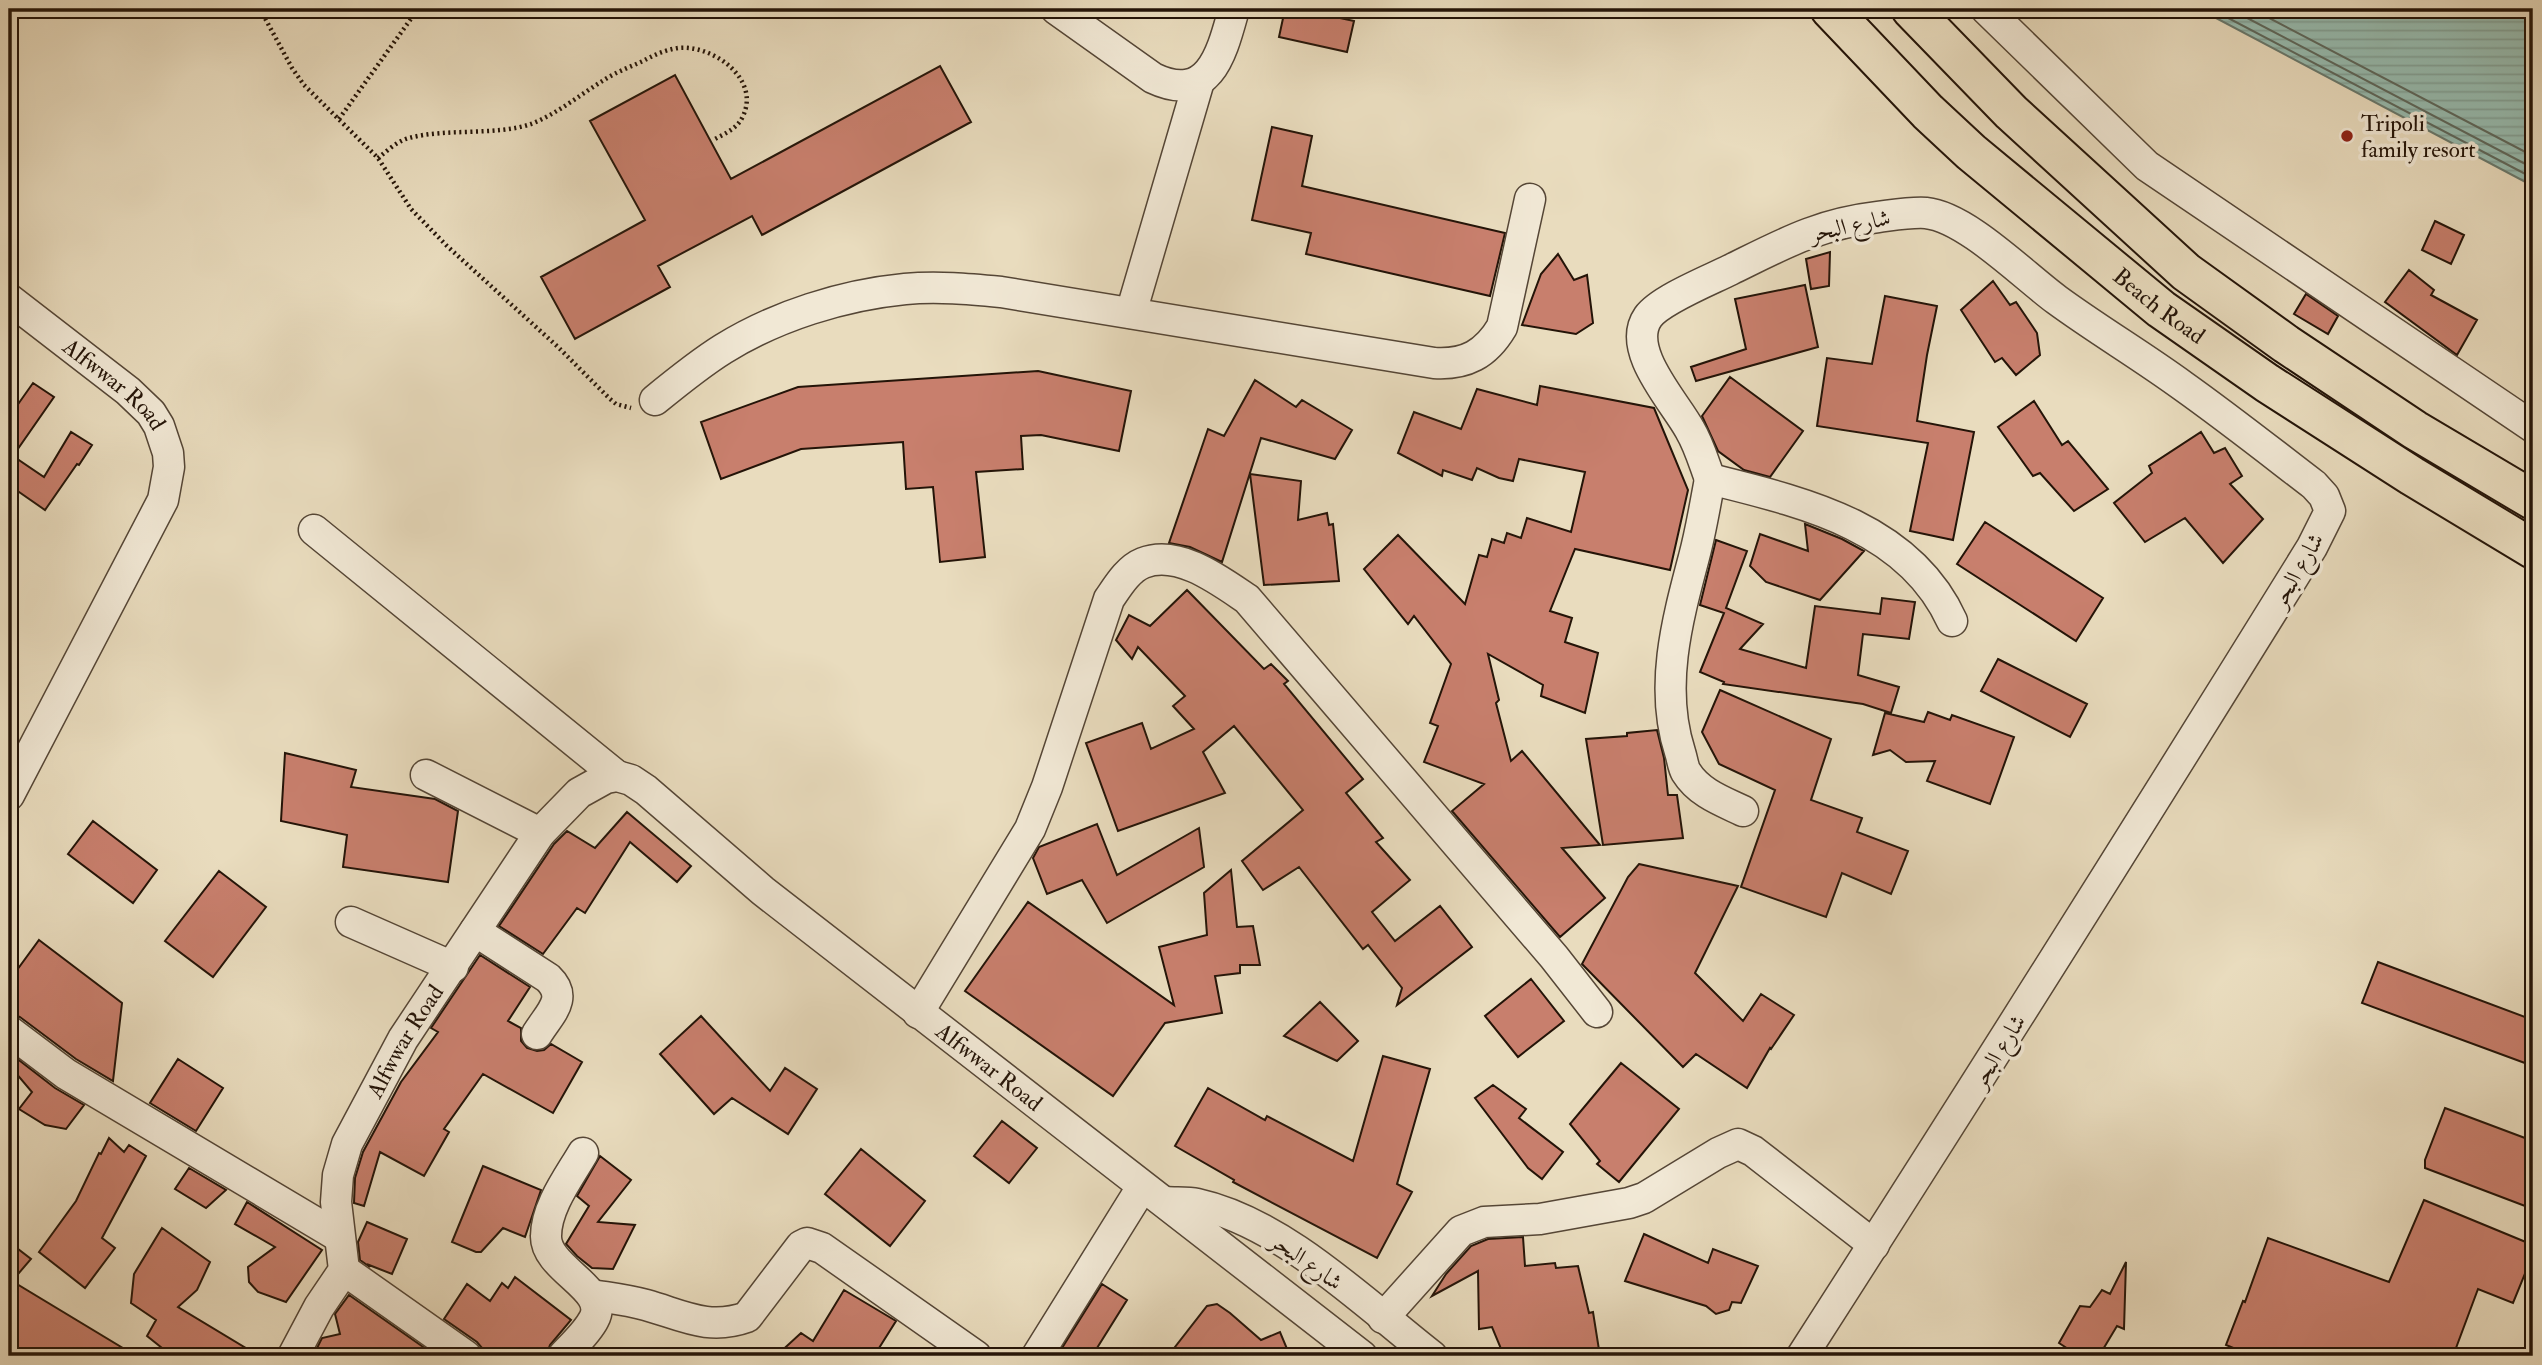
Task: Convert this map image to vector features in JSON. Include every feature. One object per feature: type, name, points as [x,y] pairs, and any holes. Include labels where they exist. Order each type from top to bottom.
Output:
[{"type":"highway","name":"Beach Road","points":[[1830,9],[1928,112],[1971,152],[2161,309],[2267,383],[2412,476],[2533,549]]},
{"type":"highway","name":"Beach Road","points":[[1911,9],[2011,112],[2186,272],[2286,344],[2415,430],[2533,500]]},
{"type":"street","points":[[1056,9],[1153,78],[1167,85],[1183,86],[1199,81],[1211,71],[1219,57],[1234,9]]},
{"type":"street","points":[[1986,9],[2147,166],[2533,427]]},
{"type":"street","points":[[1131,313],[1199,81]]},
{"type":"street","points":[[654,400],[725,348],[758,330],[829,304],[904,289],[1001,292],[1451,365],[1482,353],[1494,341],[1502,327],[1530,199]]},
{"type":"street","name":"شارع البحر","points":[[1710,479],[1691,430],[1657,380],[1645,351],[1641,333],[1648,317],[1684,293],[1802,234],[1836,223],[1926,213],[1947,218],[1966,230],[2056,299],[2183,386],[2314,485],[2324,496],[2330,511],[2312,547],[1984,1073],[1802,1356]]},
{"type":"street","name":"Alfwwar Road","points":[[9,299],[128,391],[151,413],[159,426],[168,453],[169,467],[163,500],[9,795]]},
{"type":"street","points":[[1743,811],[1705,793],[1686,772],[1675,736],[1670,704],[1671,671],[1679,613],[1695,554],[1710,479],[1817,509],[1852,523],[1885,542],[1926,577],[1944,603],[1952,621]]},
{"type":"street","name":"Alfwwar Road","points":[[314,530],[617,776],[631,780],[646,790],[763,891],[1362,1356]]},
{"type":"street","points":[[918,1013],[1030,829],[1047,788],[1109,599],[1125,577],[1141,564],[1161,560],[1186,564],[1224,583],[1247,599],[1554,957],[1597,1012]]},
{"type":"street","points":[[426,775],[540,833]]},
{"type":"street","name":"Alfwwar Road","points":[[344,1270],[338,1236],[338,1175],[347,1144],[403,1040],[540,833],[579,793],[606,778],[617,776]]},
{"type":"street","points":[[351,922],[453,967]]},
{"type":"street","points":[[475,930],[548,978],[557,987],[557,1002],[537,1034]]},
{"type":"street","points":[[9,1031],[66,1074],[338,1236]]},
{"type":"street","points":[[1383,1318],[1461,1231],[1484,1222],[1540,1219],[1629,1203],[1644,1198],[1718,1153],[1738,1144],[1753,1151],[1874,1245]]},
{"type":"street","points":[[563,1356],[595,1318],[597,1307],[592,1295],[558,1264],[547,1247],[545,1235],[559,1194],[583,1153]]},
{"type":"street","points":[[1037,1356],[1153,1194]]},
{"type":"street","name":"شارع البحر","points":[[1153,1194],[1231,1215],[1262,1230],[1304,1255],[1432,1356]]},
{"type":"street","points":[[592,1295],[650,1306],[694,1321],[733,1322],[747,1317],[801,1246],[807,1243],[822,1248],[976,1356]]},
{"type":"street","points":[[293,1356],[319,1307],[344,1270],[466,1356]]},
{"type":"path","points":[[260,9],[304,85],[378,158],[411,209],[447,246],[558,347],[610,399],[624,407],[632,408],[654,400]]},
{"type":"path","points":[[339,119],[418,9]]},
{"type":"path","points":[[378,158],[408,138],[530,124],[608,78],[664,51],[681,48],[697,49],[714,55],[729,65],[741,79],[747,100],[744,116],[736,127],[715,139]]},
{"type":"water","points":[[2199,9],[2533,9],[2533,186]]},
{"type":"building","points":[[1285,9],[1298,9],[1354,21],[1347,52],[1279,37]]},
{"type":"building","points":[[940,66],[971,122],[762,235],[752,216],[658,266],[670,287],[575,339],[541,277],[645,220],[590,121],[675,75],[731,179]]},
{"type":"building","points":[[1272,127],[1312,136],[1302,186],[1505,233],[1490,296],[1306,254],[1311,233],[1252,220]]},
{"type":"building","points":[[2435,221],[2464,235],[2451,264],[2422,250]]},
{"type":"building","points":[[1830,252],[1829,286],[1811,289],[1806,259]]},
{"type":"building","points":[[1558,254],[1574,280],[1587,275],[1593,323],[1576,334],[1522,325],[1541,274]]},
{"type":"building","points":[[2409,270],[2434,290],[2431,295],[2477,320],[2457,355],[2385,302]]},
{"type":"building","points":[[1993,281],[2010,305],[2016,302],[2037,333],[2040,355],[2016,375],[2002,358],[1995,362],[1961,310]]},
{"type":"building","points":[[1805,285],[1818,347],[1696,381],[1691,367],[1746,349],[1735,299]]},
{"type":"building","points":[[2306,294],[2338,316],[2328,334],[2294,314]]},
{"type":"building","points":[[1885,296],[1937,306],[1917,421],[1974,432],[1953,540],[1910,531],[1928,443],[1817,426],[1827,358],[1872,364]]},
{"type":"building","points":[[1038,371],[1131,391],[1119,451],[1041,435],[1021,436],[1023,469],[976,472],[985,557],[940,562],[933,487],[906,489],[903,442],[801,449],[721,479],[701,422],[798,387]]},
{"type":"building","points":[[1730,377],[1803,431],[1770,477],[1744,470],[1718,451],[1702,416]]},
{"type":"building","points":[[1255,380],[1296,407],[1302,400],[1352,430],[1335,459],[1261,438],[1222,562],[1190,547],[1169,543],[1208,429],[1224,436]]},
{"type":"building","points":[[33,383],[54,397],[13,456],[44,477],[71,432],[92,445],[45,510],[9,485],[9,417]]},
{"type":"building","points":[[1540,386],[1654,408],[1688,490],[1670,570],[1575,549],[1550,611],[1572,618],[1565,642],[1598,653],[1585,713],[1541,696],[1543,685],[1488,654],[1499,700],[1496,703],[1511,761],[1522,751],[1600,845],[1562,848],[1605,898],[1560,937],[1452,811],[1484,784],[1424,762],[1438,726],[1430,723],[1451,664],[1414,616],[1408,624],[1364,569],[1398,535],[1465,604],[1479,555],[1487,557],[1492,539],[1504,543],[1507,533],[1521,538],[1527,518],[1571,532],[1585,472],[1519,459],[1513,481],[1477,468],[1472,480],[1443,470],[1442,476],[1398,453],[1414,412],[1461,429],[1477,389],[1537,405]]},
{"type":"building","points":[[2034,401],[2062,445],[2068,441],[2108,489],[2074,511],[2040,473],[2033,476],[1998,427]]},
{"type":"building","points":[[2201,432],[2214,453],[2225,448],[2242,476],[2230,484],[2263,519],[2223,563],[2185,518],[2145,542],[2114,503],[2152,473],[2149,466]]},
{"type":"building","points":[[1250,474],[1301,481],[1298,520],[1327,513],[1329,525],[1333,524],[1339,581],[1264,585]]},
{"type":"building","points":[[1985,522],[2103,598],[2076,641],[1957,564]]},
{"type":"building","points":[[1805,524],[1864,551],[1820,600],[1766,582],[1750,566],[1760,534],[1808,551]]},
{"type":"building","points":[[1716,540],[1747,551],[1726,608],[1763,624],[1740,649],[1806,668],[1815,606],[1880,614],[1882,598],[1915,602],[1909,639],[1863,634],[1858,675],[1899,687],[1891,713],[1863,704],[1723,684],[1724,682],[1700,672],[1724,613],[1700,605]]},
{"type":"building","points":[[1187,590],[1264,669],[1271,664],[1288,681],[1284,684],[1363,779],[1346,793],[1383,838],[1376,842],[1410,880],[1372,912],[1395,941],[1440,906],[1472,947],[1397,1005],[1402,988],[1368,945],[1363,949],[1299,867],[1263,890],[1242,861],[1303,810],[1234,726],[1203,752],[1225,793],[1118,831],[1086,743],[1142,723],[1151,749],[1194,729],[1173,706],[1185,696],[1138,647],[1132,659],[1116,640],[1129,615],[1150,626]]},
{"type":"building","points":[[1998,659],[2087,704],[2070,737],[1981,691]]},
{"type":"building","points":[[1720,690],[1831,739],[1811,800],[1862,818],[1857,832],[1908,851],[1891,894],[1842,873],[1826,917],[1741,887],[1775,790],[1719,764],[1702,732]]},
{"type":"building","points":[[1928,712],[1950,720],[1952,715],[2014,737],[1990,804],[1927,781],[1935,761],[1906,762],[1890,750],[1873,755],[1885,713],[1924,722]]},
{"type":"building","points":[[1657,730],[1664,758],[1668,795],[1677,795],[1683,838],[1603,845],[1586,739],[1627,736],[1627,733]]},
{"type":"building","points":[[285,753],[356,770],[351,787],[435,799],[458,811],[448,882],[343,867],[347,835],[281,821]]},
{"type":"building","points":[[627,812],[691,866],[677,882],[630,842],[585,913],[577,908],[543,954],[499,926],[554,844],[567,831],[595,848]]},
{"type":"building","points":[[93,821],[157,870],[133,903],[68,854]]},
{"type":"building","points":[[1097,824],[1117,875],[1199,828],[1204,867],[1107,923],[1082,880],[1047,894],[1033,858],[1039,847]]},
{"type":"building","points":[[1639,864],[1738,886],[1695,973],[1743,1021],[1761,994],[1794,1015],[1770,1048],[1747,1088],[1696,1054],[1683,1067],[1582,964],[1628,877]]},
{"type":"building","points":[[1231,870],[1237,927],[1253,926],[1260,965],[1240,965],[1240,973],[1215,976],[1222,1013],[1165,1023],[1113,1096],[965,991],[1028,902],[1174,1005],[1159,947],[1207,935],[1204,893]]},
{"type":"building","points":[[219,871],[266,907],[213,977],[165,941]]},
{"type":"building","points":[[39,940],[122,1003],[113,1081],[76,1059],[20,1017],[9,1012],[9,981]]},
{"type":"building","points":[[480,955],[530,987],[508,1021],[521,1028],[521,1041],[527,1048],[544,1050],[551,1044],[582,1062],[553,1113],[483,1074],[444,1129],[449,1132],[424,1176],[380,1152],[364,1206],[354,1203],[355,1178],[363,1152],[401,1082],[438,1032],[431,1028]]},
{"type":"building","points":[[2378,962],[2533,1020],[2533,1066],[2362,1003]]},
{"type":"building","points":[[1531,979],[1564,1021],[1518,1057],[1485,1016]]},
{"type":"building","points":[[1320,1002],[1358,1041],[1337,1061],[1284,1036]]},
{"type":"building","points":[[701,1016],[770,1091],[785,1068],[817,1089],[788,1134],[732,1098],[714,1114],[660,1054]]},
{"type":"building","points":[[11,1054],[55,1088],[84,1105],[66,1129],[45,1125],[19,1109],[32,1092],[9,1065]]},
{"type":"building","points":[[1383,1056],[1430,1069],[1397,1184],[1412,1192],[1377,1258],[1233,1182],[1234,1180],[1175,1146],[1208,1088],[1265,1120],[1267,1116],[1353,1161]]},
{"type":"building","points":[[178,1059],[223,1088],[196,1131],[150,1103]]},
{"type":"building","points":[[1621,1063],[1679,1109],[1619,1182],[1597,1164],[1600,1161],[1570,1124]]},
{"type":"building","points":[[1493,1085],[1526,1109],[1519,1118],[1563,1152],[1542,1179],[1528,1168],[1475,1098]]},
{"type":"building","points":[[2445,1108],[2533,1141],[2533,1209],[2425,1168],[2425,1160]]},
{"type":"building","points":[[1002,1121],[1037,1148],[1009,1183],[974,1156]]},
{"type":"building","points":[[109,1138],[124,1152],[129,1145],[146,1156],[102,1238],[115,1248],[85,1288],[39,1252],[76,1201]]},
{"type":"building","points":[[861,1149],[925,1201],[890,1246],[825,1194]]},
{"type":"building","points":[[600,1156],[631,1180],[598,1222],[635,1225],[613,1269],[592,1268],[566,1244],[589,1206],[577,1196]]},
{"type":"building","points":[[483,1166],[541,1190],[525,1237],[503,1228],[481,1252],[476,1252],[452,1242]]},
{"type":"building","points":[[189,1168],[226,1190],[206,1208],[175,1189]]},
{"type":"building","points":[[2424,1200],[2533,1245],[2533,1254],[2513,1303],[2478,1289],[2453,1356],[2253,1356],[2226,1345],[2268,1238],[2389,1282]]},
{"type":"building","points":[[247,1202],[322,1250],[286,1302],[258,1292],[249,1282],[248,1267],[275,1247],[235,1224]]},
{"type":"building","points":[[367,1222],[407,1239],[392,1274],[369,1265],[370,1267],[360,1260],[358,1242]]},
{"type":"building","points":[[162,1228],[210,1262],[197,1290],[178,1307],[259,1356],[157,1356],[162,1348],[147,1336],[156,1320],[131,1303],[134,1274]]},
{"type":"building","points":[[1644,1234],[1708,1263],[1713,1249],[1758,1266],[1741,1303],[1732,1302],[1729,1310],[1716,1314],[1706,1306],[1625,1281]]},
{"type":"building","points":[[1523,1237],[1525,1266],[1555,1263],[1556,1268],[1578,1266],[1589,1313],[1593,1312],[1600,1356],[1504,1356],[1492,1327],[1479,1329],[1478,1271],[1432,1296],[1446,1274],[1471,1246],[1488,1239]]},
{"type":"building","points":[[9,1242],[31,1259],[12,1281],[136,1356],[9,1356],[14,1346],[9,1334]]},
{"type":"building","points":[[2126,1262],[2124,1329],[2117,1326],[2099,1356],[2079,1356],[2059,1343],[2080,1306],[2090,1307],[2102,1290],[2110,1294]]},
{"type":"building","points":[[515,1277],[571,1320],[550,1345],[546,1356],[483,1356],[482,1348],[477,1342],[444,1319],[467,1284],[490,1301],[502,1283],[508,1288]]},
{"type":"building","points":[[1102,1284],[1127,1300],[1092,1356],[1057,1356]]},
{"type":"building","points":[[844,1290],[896,1321],[874,1356],[776,1356],[801,1333],[813,1341]]},
{"type":"building","points":[[349,1295],[436,1356],[313,1356],[322,1338],[340,1334],[335,1314]]},
{"type":"building","points":[[1217,1304],[1261,1340],[1280,1332],[1290,1356],[1168,1356],[1207,1306]]},
{"type":"place","name":"Tripoli family resort","points":[[2347,136]]}]
